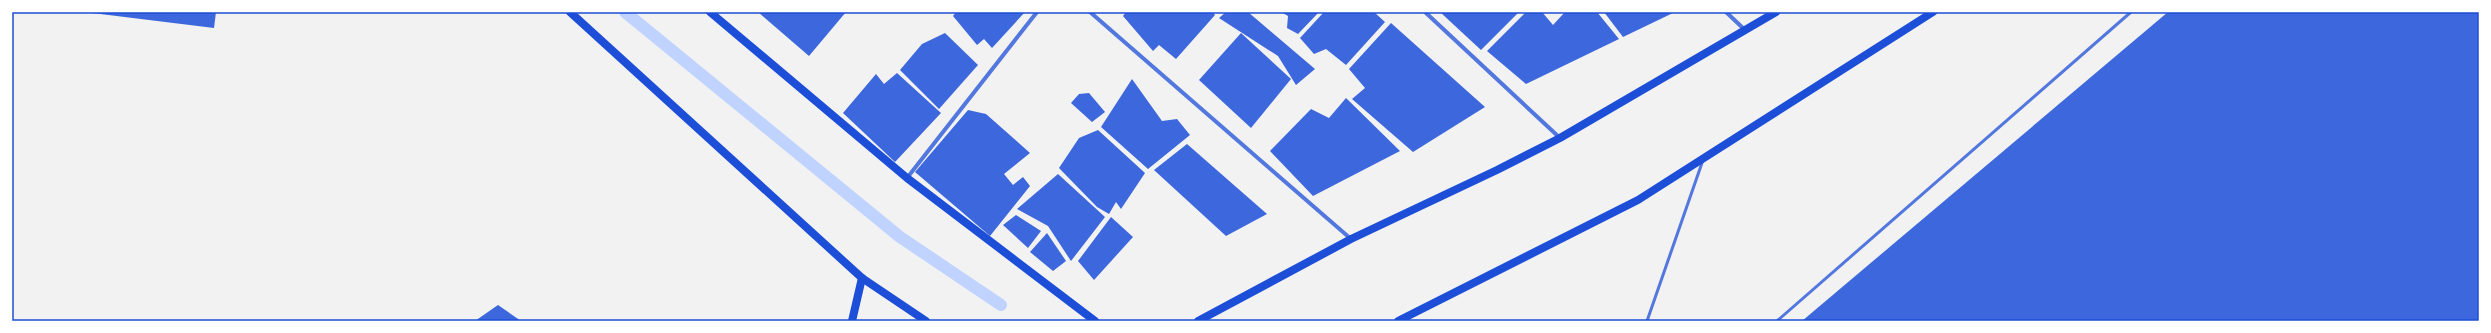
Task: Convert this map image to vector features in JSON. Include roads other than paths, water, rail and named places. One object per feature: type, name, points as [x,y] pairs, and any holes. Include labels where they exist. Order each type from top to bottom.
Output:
[{"type":"main road","points":[[570,12],[862,278],[926,321]]},
{"type":"main road","points":[[710,12],[907,178],[1095,321]]},
{"type":"main road","points":[[1198,321],[1351,239],[1497,170],[1560,138],[1776,12]]},
{"type":"main road","points":[[1398,321],[1638,200],[1703,160],[1933,12]]},
{"type":"main road","points":[[852,321],[862,278]]},
{"type":"street","points":[[907,178],[1037,12]]},
{"type":"street","points":[[1090,12],[1351,239]]},
{"type":"street","points":[[1425,12],[1560,138]]},
{"type":"street","points":[[1726,12],[1745,30]]},
{"type":"lane","points":[[1777,321],[2130,12]]},
{"type":"lane","points":[[1647,321],[1703,160]]},
{"type":"waterway","points":[[625,12],[900,237],[1001,305]]}]
